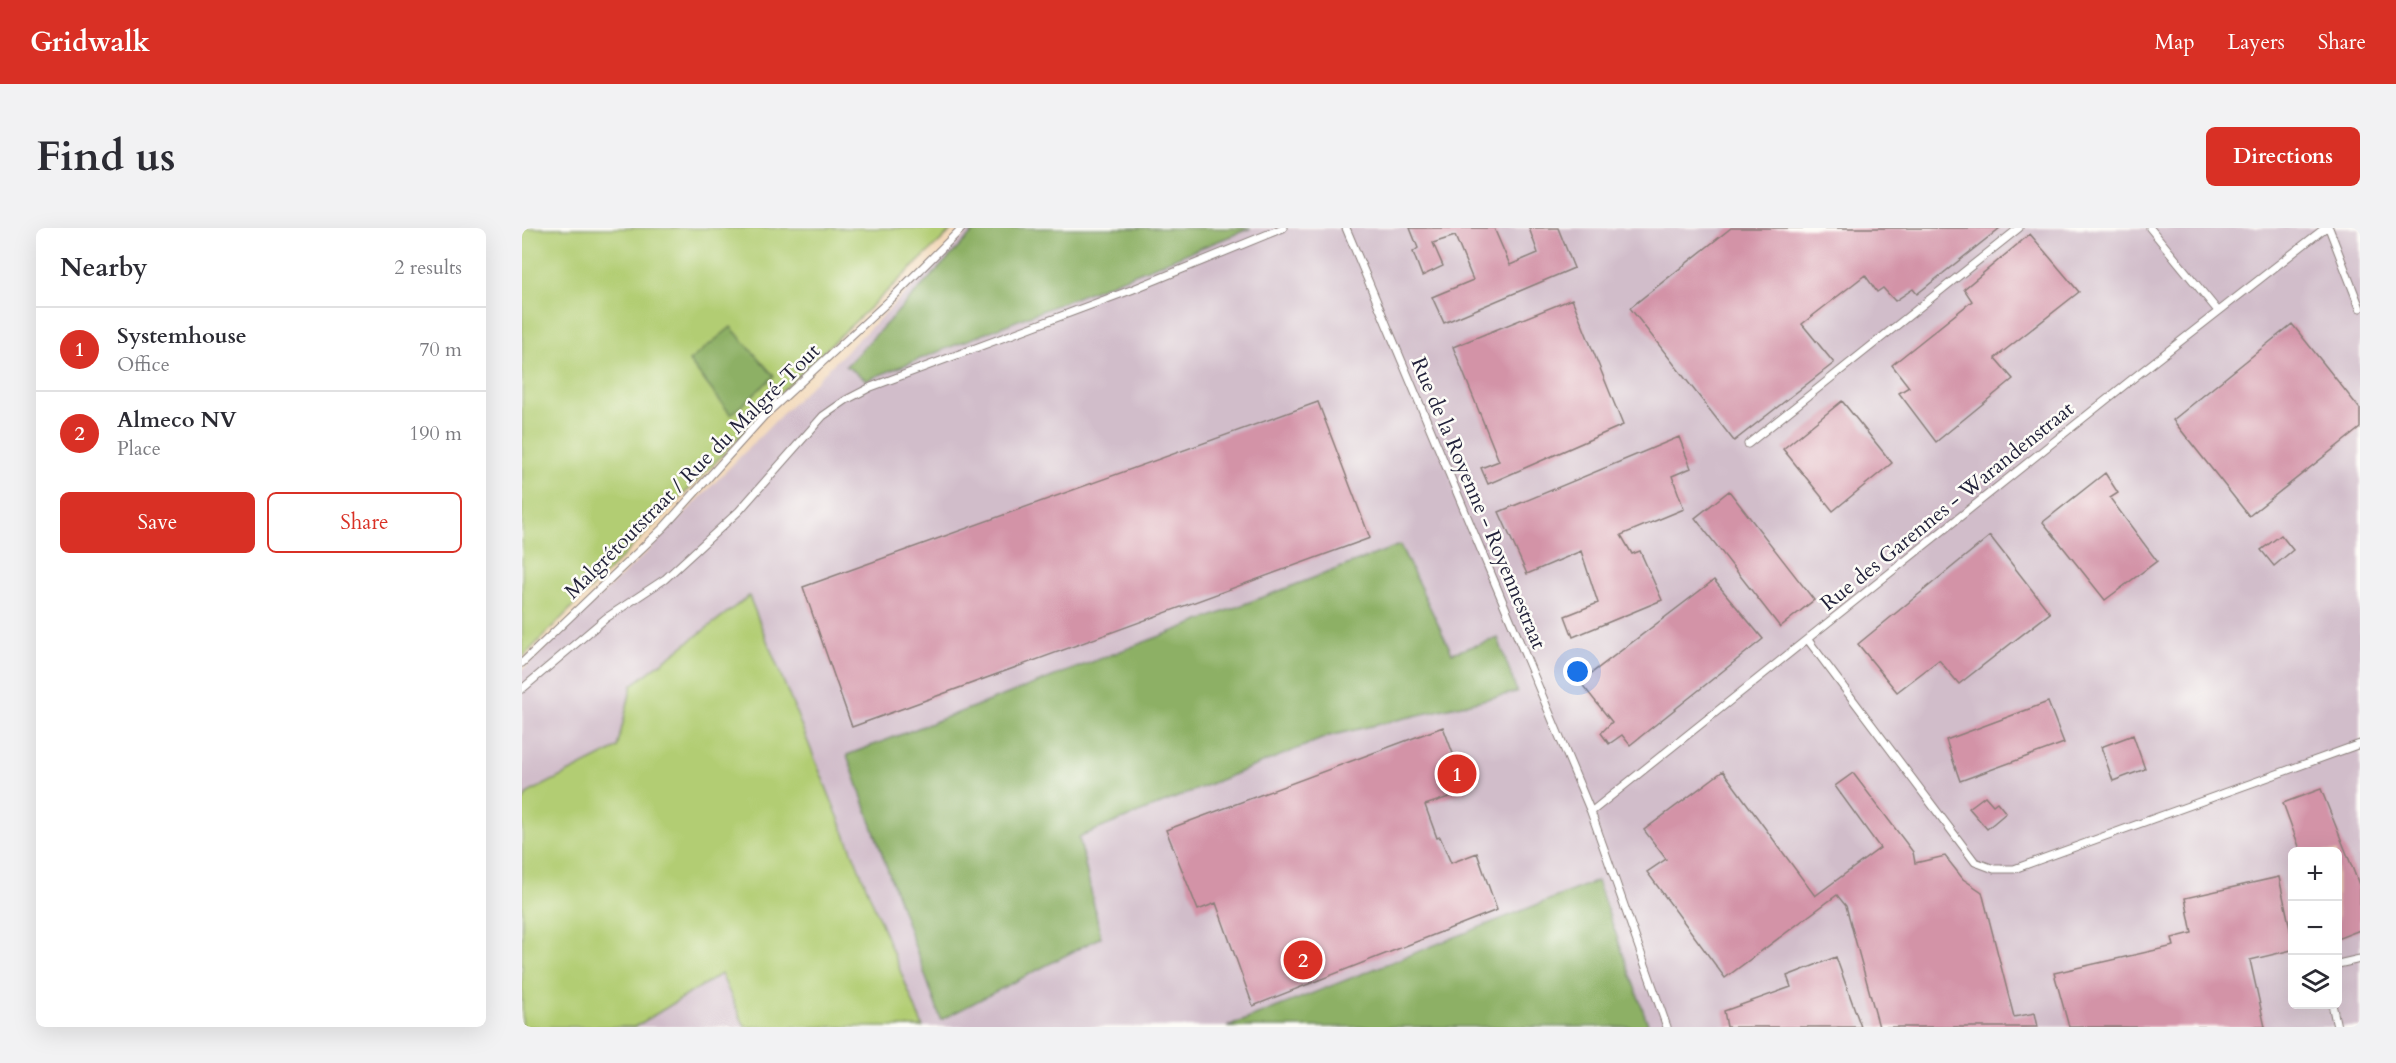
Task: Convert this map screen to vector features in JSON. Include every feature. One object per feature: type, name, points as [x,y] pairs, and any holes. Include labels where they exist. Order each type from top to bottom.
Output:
[{"type":"lane","name":"Malgrétoutstraat / Rue du Malgré-Tout","points":[[522,663],[664,527],[764,416],[892,298],[962,228]]},
{"type":"lane","points":[[522,689],[606,618],[666,579],[739,511],[823,416],[846,400],[871,387],[1131,290],[1283,228]]},
{"type":"lane","name":"Rue de la Royenne - Royennestraat","points":[[1347,228],[1591,812],[1667,1027]]},
{"type":"lane","points":[[1748,444],[2019,228]]},
{"type":"lane","points":[[2150,228],[2218,311]]},
{"type":"lane","points":[[2327,228],[2360,308]]},
{"type":"lane","name":"Rue des Garennes - Warandenstraat","points":[[1591,812],[2218,311],[2327,228]]},
{"type":"lane","points":[[1808,640],[1976,862],[1994,869],[2014,869],[2360,744]]},
{"type":"lane","points":[[2342,963],[2360,959]]},
{"type":"lane","points":[[2333,1009],[2337,1027]]},
{"type":"shaded area","points":[[972,228],[2360,228],[2360,1027],[522,1027],[522,670],[648,551],[785,411]]},
{"type":"green space","points":[[522,228],[954,228],[785,388],[711,467],[522,658]]},
{"type":"green space","points":[[977,228],[1251,228],[867,380],[846,366]]},
{"type":"green space","points":[[731,327],[774,376],[731,415],[689,361]]},
{"type":"green space","points":[[1400,545],[1452,653],[1498,638],[1517,692],[1329,736],[1079,837],[1101,937],[941,1020],[847,755]]},
{"type":"green space","points":[[749,596],[923,1027],[745,1027],[721,974],[635,1027],[522,1027],[522,802],[528,793],[617,748],[632,685]]},
{"type":"green space","points":[[1597,881],[1649,1027],[1227,1027]]},
{"type":"building","points":[[1410,228],[1494,228],[1510,265],[1538,253],[1529,228],[1558,228],[1574,268],[1444,323],[1432,297],[1473,280],[1455,236],[1433,243],[1443,266],[1422,276],[1413,252],[1418,248]]},
{"type":"building","points":[[1731,228],[2000,228],[1917,294],[1913,289],[1895,301],[1883,288],[1877,292],[1865,275],[1802,324],[1834,363],[1734,441],[1630,308]]},
{"type":"building","points":[[2030,234],[2079,292],[1995,358],[2013,379],[1936,442],[1899,393],[1909,387],[1892,365],[1972,301],[1964,289]]},
{"type":"building","points":[[1572,299],[1623,425],[1488,484],[1481,468],[1499,461],[1453,347]]},
{"type":"building","points":[[2292,324],[2360,409],[2360,428],[2249,516],[2173,420]]},
{"type":"building","points":[[1842,401],[1892,463],[1833,511],[1783,449]]},
{"type":"building","points":[[1318,402],[1370,538],[852,727],[803,587]]},
{"type":"building","points":[[1679,437],[1691,468],[1672,476],[1684,509],[1621,535],[1632,554],[1640,551],[1662,600],[1573,637],[1565,616],[1598,603],[1581,551],[1527,574],[1499,512]]},
{"type":"building","points":[[2105,473],[2118,493],[2110,498],[2157,561],[2105,600],[2043,522]]},
{"type":"building","points":[[1729,491],[1814,600],[1780,627],[1695,518]]},
{"type":"building","points":[[2281,535],[2293,550],[2274,566],[2261,550]]},
{"type":"building","points":[[1990,536],[2050,613],[1959,684],[1939,660],[1897,692],[1858,644]]},
{"type":"building","points":[[1714,580],[1763,639],[1630,745],[1622,735],[1609,744],[1601,733],[1612,722],[1580,682]]},
{"type":"building","points":[[2048,702],[2064,743],[1960,781],[1946,740]]},
{"type":"building","points":[[1443,727],[1467,791],[1425,805],[1437,838],[1440,837],[1451,863],[1477,853],[1497,910],[1253,1006],[1216,903],[1198,910],[1166,830]]},
{"type":"building","points":[[2133,735],[2145,769],[2113,781],[2101,747]]},
{"type":"building","points":[[1723,771],[1815,896],[1880,848],[1835,786],[1853,773],[1913,852],[1915,863],[1945,856],[1963,879],[1982,892],[2014,1017],[2035,1013],[2038,1027],[1879,1027],[1846,906],[1837,895],[1725,978],[1647,872],[1666,859],[1644,830]]},
{"type":"building","points":[[2321,789],[2360,887],[2360,930],[2342,937],[2342,847],[2299,847],[2283,803]]},
{"type":"building","points":[[1985,796],[1993,805],[1997,802],[2006,813],[1987,829],[1969,808]]},
{"type":"building","points":[[2279,877],[2288,919],[2288,951],[2250,960],[2265,1027],[2069,1027],[2054,973],[2174,946],[2172,938],[2192,933],[2185,898]]},
{"type":"building","points":[[1836,957],[1861,1027],[1727,1027],[1724,1011],[1791,987],[1787,976]]},
{"type":"place","name":"Systemhouse","points":[[1457,774]]},
{"type":"place","name":"Almeco NV","points":[[1303,960]]}]
